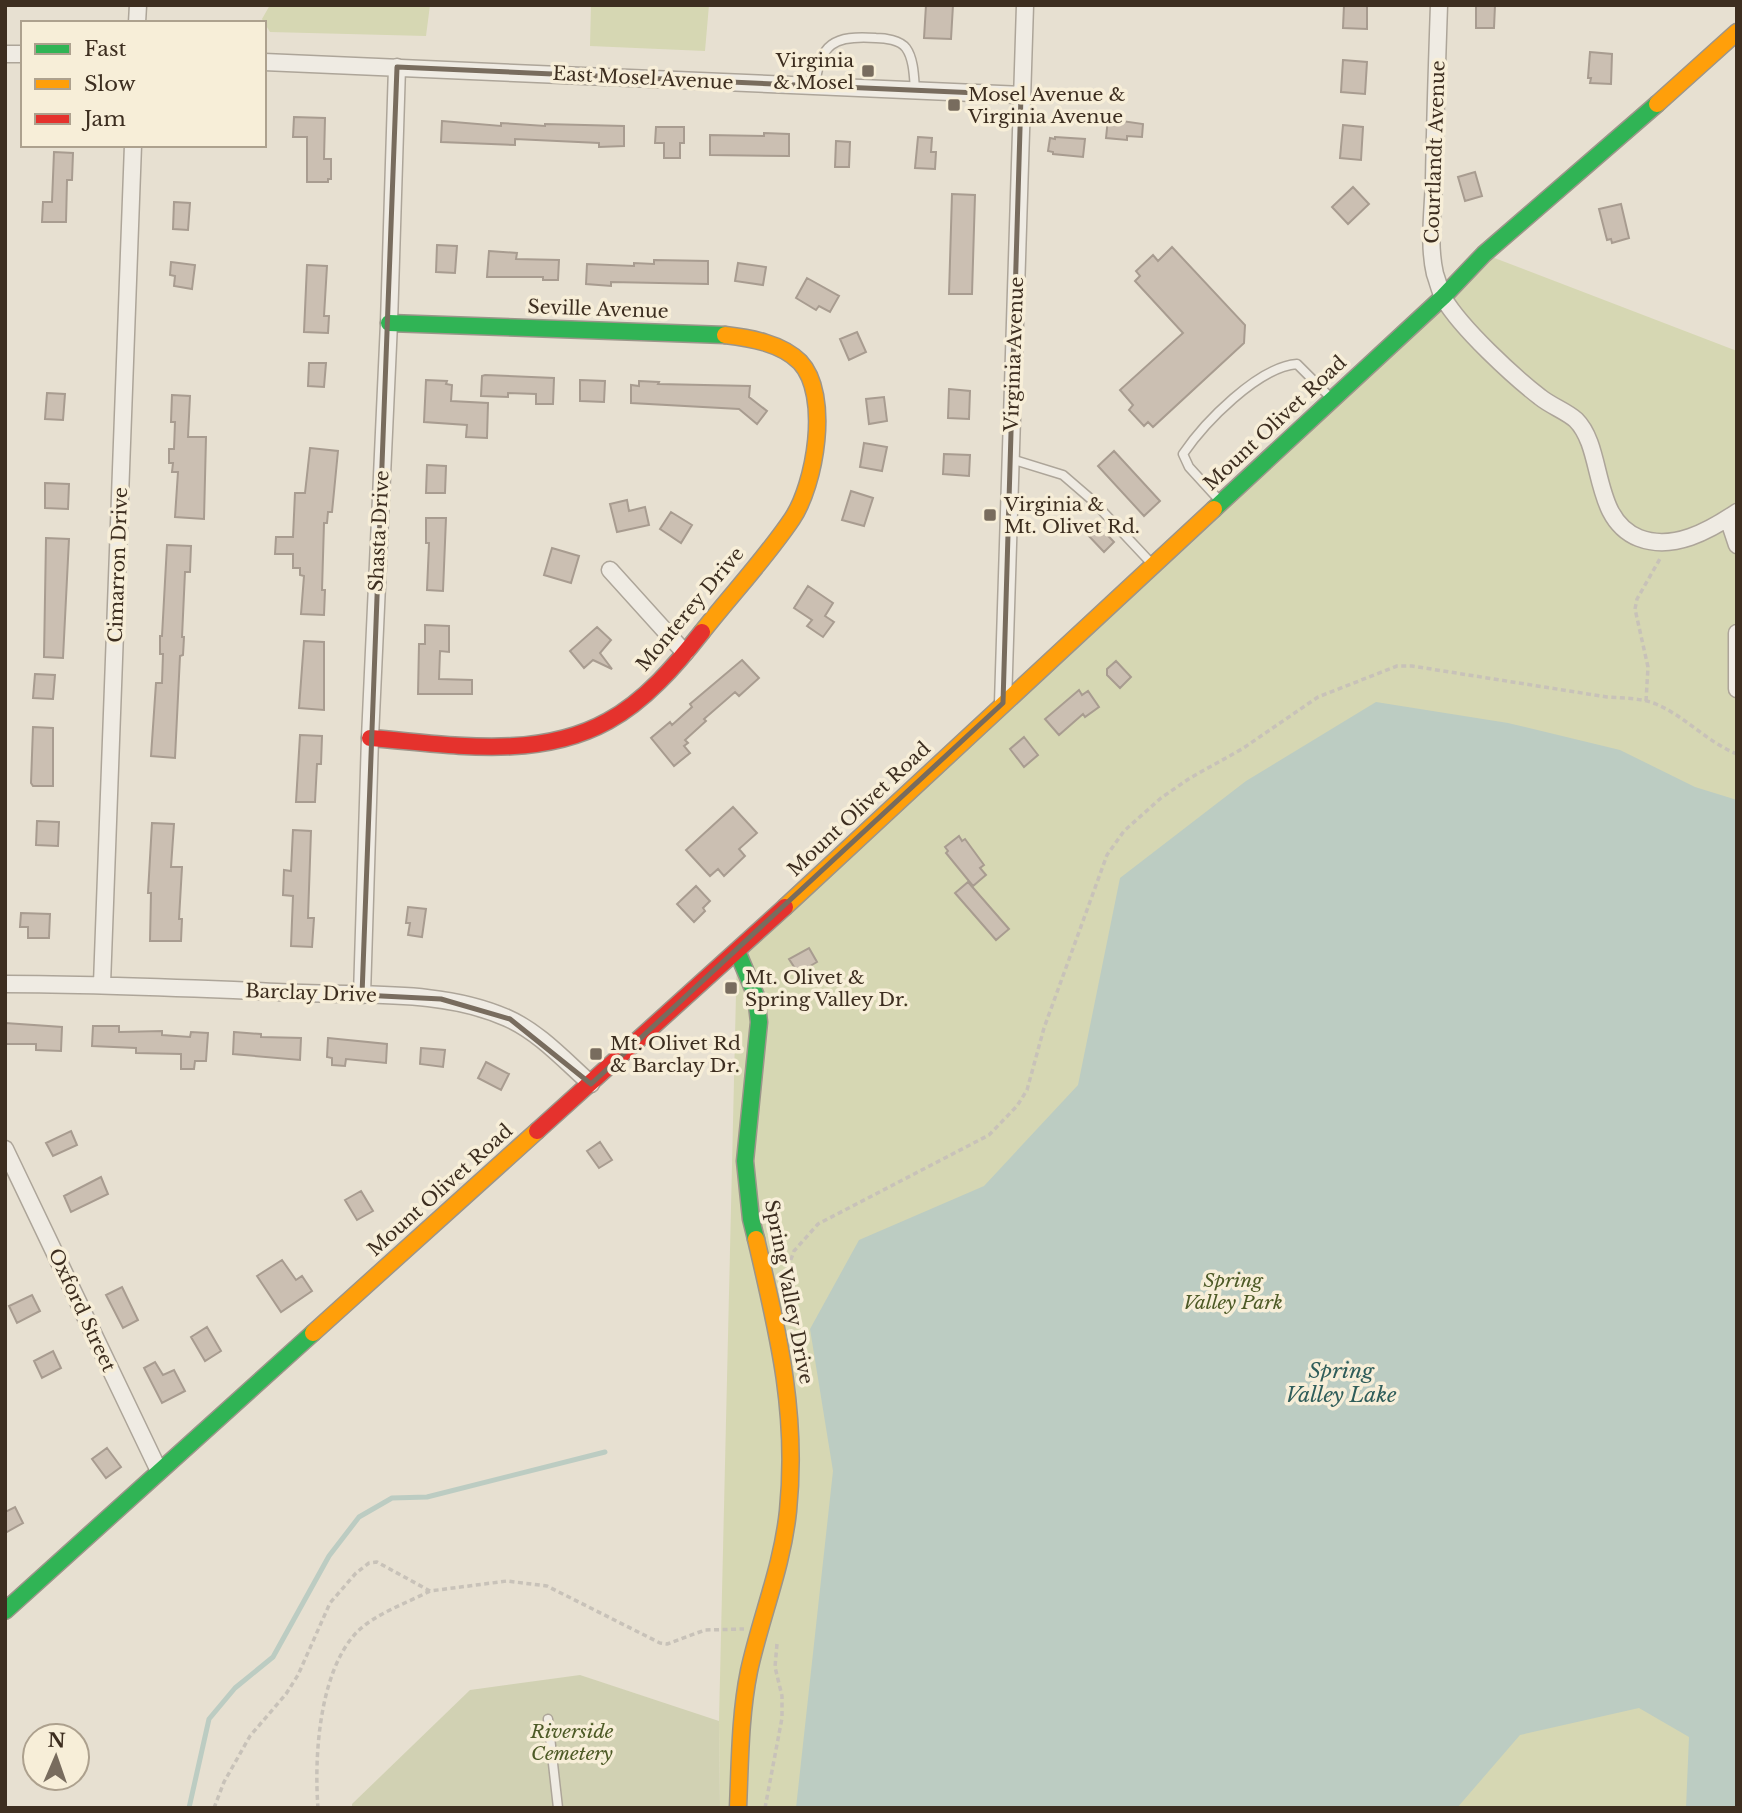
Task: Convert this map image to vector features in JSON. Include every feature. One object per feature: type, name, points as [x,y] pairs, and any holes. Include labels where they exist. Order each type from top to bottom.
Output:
[{"type":"street","name":"Virginia Avenue","points":[[1003,703],[1025,5]]},
{"type":"street","name":"Courtlandt Avenue","points":[[1439,5],[1431,251],[1443,297]]},
{"type":"street","name":"Mount Olivet Road","points":[[5,1611],[737,951],[1443,297],[1484,254],[1621,137],[1737,32]]},
{"type":"street","name":"East Mosel Avenue","points":[[266,62],[1021,95]]},
{"type":"street","name":"Shasta Drive","points":[[362,995],[397,67]]},
{"type":"street","name":"Cimarron Drive","points":[[102,984],[133,147]]},
{"type":"street","points":[[1443,297],[1458,319],[1522,383],[1576,420],[1584,432],[1607,505],[1619,524],[1637,537],[1654,542],[1667,542],[1693,536],[1732,515],[1737,545]]},
{"type":"street","name":"Seville Avenue","points":[[389,323],[720,334],[753,338],[800,362]]},
{"type":"street","name":"Monterey Drive","points":[[370,738],[501,748],[545,743],[578,735],[609,721],[639,700],[685,653],[801,506],[812,468],[816,431],[815,396],[808,374],[800,362]]},
{"type":"street","points":[[610,570],[685,653]]},
{"type":"street","points":[[1737,633],[1737,689]]},
{"type":"street","name":"Spring Valley Drive","points":[[737,951],[755,996],[759,1022],[745,1161],[751,1219],[787,1384],[792,1461],[780,1566],[750,1668],[742,1720],[738,1808]]},
{"type":"street","name":"Barclay Drive","points":[[5,984],[102,984],[442,999],[510,1019],[536,1036],[590,1084]]},
{"type":"street","name":"Oxford Street","points":[[5,1149],[159,1471]]},
{"type":"lane","points":[[814,86],[818,62],[824,52],[839,40],[857,37],[898,42],[906,48],[911,58],[915,90]]},
{"type":"lane","points":[[1221,502],[1189,467],[1183,454],[1195,437],[1256,379],[1273,369],[1297,364],[1332,399]]},
{"type":"lane","points":[[1010,459],[1063,475],[1092,500],[1153,565]]},
{"type":"lane","points":[[548,1719],[558,1808]]},
{"type":"path","points":[[1646,701],[1648,667],[1636,609],[1637,599],[1667,542]]},
{"type":"path","points":[[782,1286],[793,1251],[818,1224],[989,1136],[1017,1106],[1027,1090],[1044,1028],[1107,855],[1124,831],[1161,798],[1318,697],[1397,666],[1412,666],[1646,701],[1669,711],[1716,744],[1737,754]]},
{"type":"path","points":[[214,1808],[224,1782],[250,1736],[286,1694],[298,1675],[330,1603],[356,1573],[369,1563],[377,1562],[430,1591]]},
{"type":"path","points":[[318,1808],[316,1762],[321,1717],[332,1676],[343,1651],[356,1632],[430,1591],[507,1581],[547,1586],[660,1643],[667,1644],[705,1630],[723,1628],[760,1630],[771,1635],[778,1646],[775,1667],[783,1705],[765,1808]]},
{"type":"highlighted area","points":[[397,67],[1021,95],[1003,703],[591,1084],[510,1019],[441,999],[362,995]]},
{"type":"green space","points":[[270,5],[430,5],[426,36],[270,32],[266,21],[262,19]]},
{"type":"green space","points":[[591,5],[709,5],[705,51],[590,46]]},
{"type":"green space","name":"Spring Valley Lake","points":[[1484,254],[1737,351],[1737,1808],[720,1808],[719,1721],[737,951]]},
{"type":"green space","name":"Riverside Cemetery","points":[[580,1675],[719,1721],[720,1808],[352,1808],[352,1804],[470,1690]]},
{"type":"water","name":"Spring Valley Lake","points":[[1376,702],[1508,723],[1620,750],[1695,787],[1737,800],[1737,1808],[1686,1808],[1689,1737],[1639,1708],[1520,1735],[1457,1808],[796,1808],[833,1471],[810,1329],[859,1240],[984,1186],[1078,1085],[1120,878],[1246,781]]},
{"type":"building","points":[[926,5],[953,5],[951,39],[924,38]]},
{"type":"building","points":[[1344,5],[1367,5],[1367,29],[1343,28]]},
{"type":"building","points":[[1476,5],[1495,5],[1494,28],[1476,28]]},
{"type":"building","points":[[1590,52],[1612,54],[1611,84],[1590,83]]},
{"type":"building","points":[[1343,60],[1367,62],[1365,94],[1341,92]]},
{"type":"building","points":[[294,117],[325,118],[324,159],[331,159],[331,179],[328,179],[328,182],[307,182],[307,137],[293,137]]},
{"type":"building","points":[[1108,119],[1143,124],[1142,137],[1127,136],[1127,140],[1106,138]]},
{"type":"building","points":[[442,121],[501,126],[501,123],[624,126],[624,146],[599,147],[599,143],[515,139],[515,145],[441,142]]},
{"type":"building","points":[[1343,125],[1363,127],[1361,160],[1340,158]]},
{"type":"building","points":[[656,127],[684,127],[680,158],[664,158],[664,143],[655,143]]},
{"type":"building","points":[[764,133],[789,134],[789,156],[710,155],[710,135],[764,136]]},
{"type":"building","points":[[918,137],[932,138],[931,152],[936,152],[935,169],[915,168]]},
{"type":"building","points":[[1050,138],[1085,139],[1083,157],[1053,154],[1048,151]]},
{"type":"building","points":[[836,141],[850,142],[849,167],[835,167]]},
{"type":"building","points":[[54,152],[73,153],[72,180],[67,180],[66,222],[42,222],[43,202],[52,202]]},
{"type":"building","points":[[1475,172],[1482,196],[1465,201],[1458,177]]},
{"type":"building","points":[[1353,187],[1369,204],[1348,224],[1332,207]]},
{"type":"building","points":[[952,194],[975,195],[972,294],[949,294]]},
{"type":"building","points":[[174,202],[190,203],[188,230],[173,229]]},
{"type":"building","points":[[1621,204],[1629,238],[1612,243],[1611,239],[1607,240],[1599,209]]},
{"type":"building","points":[[437,245],[457,246],[455,273],[436,272]]},
{"type":"building","points":[[1172,247],[1245,325],[1244,343],[1153,427],[1148,422],[1144,426],[1129,410],[1133,405],[1120,390],[1183,333],[1135,281],[1140,276],[1136,271],[1153,255],[1158,261]]},
{"type":"building","points":[[489,251],[517,253],[516,259],[559,260],[558,280],[543,280],[543,277],[487,277]]},
{"type":"building","points":[[654,260],[708,261],[708,284],[586,284],[587,264],[634,266],[634,263],[654,264]]},
{"type":"building","points":[[171,262],[195,265],[192,289],[174,286],[175,276],[170,275]]},
{"type":"building","points":[[738,263],[766,267],[763,285],[735,281]]},
{"type":"building","points":[[307,265],[327,266],[324,316],[329,316],[328,333],[304,332]]},
{"type":"building","points":[[807,278],[839,296],[830,312],[819,306],[816,310],[796,298]]},
{"type":"building","points":[[857,332],[866,352],[849,360],[840,339]]},
{"type":"building","points":[[309,363],[326,363],[324,387],[308,386]]},
{"type":"building","points":[[482,376],[554,378],[553,404],[536,404],[536,394],[481,396]]},
{"type":"building","points":[[426,380],[447,381],[446,384],[452,385],[451,401],[488,403],[487,438],[466,437],[467,425],[424,422]]},
{"type":"building","points":[[580,380],[605,381],[604,402],[580,401]]},
{"type":"building","points":[[639,381],[659,382],[658,384],[750,386],[749,397],[767,411],[757,424],[739,409],[631,403],[631,385],[639,386]]},
{"type":"building","points":[[949,389],[970,391],[969,419],[948,418]]},
{"type":"building","points":[[47,393],[65,394],[63,420],[45,419]]},
{"type":"building","points":[[172,395],[190,396],[188,437],[206,437],[204,519],[175,517],[178,472],[172,472],[173,463],[169,463],[169,449],[174,449]]},
{"type":"building","points":[[884,397],[887,421],[869,424],[866,399]]},
{"type":"building","points":[[864,443],[887,447],[882,471],[860,467]]},
{"type":"building","points":[[310,448],[338,451],[332,512],[328,512],[327,523],[324,523],[324,615],[301,614],[304,576],[300,575],[300,568],[293,568],[293,554],[275,554],[276,537],[293,537],[295,493],[305,493]]},
{"type":"building","points":[[1114,451],[1160,501],[1144,516],[1098,466]]},
{"type":"building","points":[[944,454],[970,455],[969,476],[943,474]]},
{"type":"building","points":[[427,465],[446,466],[445,493],[426,493]]},
{"type":"building","points":[[45,483],[69,484],[68,509],[45,508]]},
{"type":"building","points":[[851,491],[873,498],[864,526],[842,520]]},
{"type":"building","points":[[627,500],[629,511],[645,507],[649,525],[617,532],[610,504]]},
{"type":"building","points":[[671,512],[692,525],[681,543],[660,529]]},
{"type":"building","points":[[426,518],[446,518],[443,591],[427,590],[429,543],[426,543]]},
{"type":"building","points":[[1096,523],[1114,542],[1104,552],[1086,533]]},
{"type":"building","points":[[46,538],[69,539],[63,658],[44,657]]},
{"type":"building","points":[[167,545],[191,546],[190,572],[185,572],[184,637],[183,655],[180,656],[175,758],[151,756],[156,683],[162,683],[163,654],[160,654],[160,636]]},
{"type":"building","points":[[552,548],[579,556],[571,583],[544,575]]},
{"type":"building","points":[[808,586],[833,603],[825,616],[834,622],[823,637],[807,626],[812,620],[794,608]]},
{"type":"building","points":[[425,625],[449,626],[449,652],[440,651],[439,679],[472,680],[472,694],[418,694],[419,644],[425,644]]},
{"type":"building","points":[[597,627],[611,640],[600,653],[612,669],[593,660],[584,668],[570,651]]},
{"type":"building","points":[[304,641],[324,642],[324,710],[299,708]]},
{"type":"building","points":[[742,660],[759,678],[739,696],[735,692],[704,719],[706,721],[685,740],[688,743],[684,746],[690,753],[674,766],[651,738],[670,722],[672,725],[692,707],[690,704]]},
{"type":"building","points":[[1116,661],[1131,677],[1120,688],[1107,675],[1107,669]]},
{"type":"building","points":[[35,674],[55,675],[53,699],[33,698]]},
{"type":"building","points":[[1079,690],[1082,695],[1088,691],[1099,707],[1085,717],[1083,714],[1059,735],[1045,719]]},
{"type":"building","points":[[33,727],[53,728],[53,786],[33,786],[31,783]]},
{"type":"building","points":[[300,735],[322,736],[315,802],[296,802]]},
{"type":"building","points":[[1024,737],[1038,755],[1024,767],[1010,749]]},
{"type":"building","points":[[733,807],[757,833],[739,849],[745,856],[724,876],[718,869],[710,876],[686,850]]},
{"type":"building","points":[[37,821],[59,822],[58,846],[36,845]]},
{"type":"building","points":[[152,823],[174,824],[171,867],[182,867],[179,919],[182,919],[181,941],[150,941],[151,893],[148,893]]},
{"type":"building","points":[[293,830],[311,831],[308,918],[314,918],[312,947],[291,946],[293,896],[283,895],[284,870],[291,871]]},
{"type":"building","points":[[959,836],[962,841],[965,839],[984,865],[980,868],[986,875],[973,886],[946,853],[948,851],[945,847]]},
{"type":"building","points":[[968,882],[1009,929],[996,940],[955,893]]},
{"type":"building","points":[[696,886],[710,901],[694,922],[677,904]]},
{"type":"building","points":[[408,907],[426,909],[422,937],[408,935]]},
{"type":"building","points":[[21,913],[50,914],[49,938],[28,938],[28,927],[20,927]]},
{"type":"building","points":[[809,948],[817,962],[798,973],[789,959]]},
{"type":"building","points":[[5,1023],[62,1027],[61,1051],[36,1050],[36,1044],[5,1044]]},
{"type":"building","points":[[93,1026],[119,1026],[119,1032],[162,1031],[162,1035],[190,1037],[191,1032],[208,1033],[206,1061],[195,1061],[194,1069],[181,1069],[181,1054],[136,1053],[136,1048],[92,1046]]},
{"type":"building","points":[[234,1032],[261,1034],[261,1037],[301,1038],[300,1060],[233,1054]]},
{"type":"building","points":[[328,1038],[387,1044],[386,1063],[346,1059],[345,1066],[332,1065],[332,1058],[327,1057]]},
{"type":"building","points":[[421,1048],[445,1050],[443,1067],[420,1064]]},
{"type":"building","points":[[486,1062],[509,1074],[501,1090],[478,1078]]},
{"type":"building","points":[[71,1131],[77,1145],[53,1156],[46,1143]]},
{"type":"building","points":[[600,1142],[612,1160],[599,1168],[587,1151]]},
{"type":"building","points":[[101,1177],[108,1194],[71,1212],[64,1196]]},
{"type":"building","points":[[361,1191],[373,1211],[357,1220],[345,1200]]},
{"type":"building","points":[[282,1260],[296,1280],[302,1276],[312,1291],[281,1312],[257,1276]]},
{"type":"building","points":[[122,1287],[138,1320],[123,1328],[106,1295]]},
{"type":"building","points":[[32,1295],[40,1311],[17,1323],[9,1306]]},
{"type":"building","points":[[207,1327],[221,1351],[205,1361],[191,1337]]},
{"type":"building","points":[[53,1351],[61,1368],[42,1378],[34,1361]]},
{"type":"building","points":[[155,1362],[163,1375],[174,1370],[185,1391],[162,1403],[144,1368]]},
{"type":"building","points":[[107,1448],[121,1467],[106,1478],[92,1459]]},
{"type":"building","points":[[15,1507],[23,1523],[5,1533],[5,1512]]},
{"type":"waterway","points":[[189,1808],[209,1719],[235,1688],[273,1657],[329,1556],[359,1517],[392,1498],[427,1497],[605,1452]]},
{"type":"traffic: fast","points":[[1214,509],[1443,297],[1484,254],[1657,104]]},
{"type":"traffic: fast","points":[[389,323],[725,335]]},
{"type":"traffic: fast","points":[[737,951],[756,996],[759,1022],[745,1161],[751,1219],[756,1239]]},
{"type":"traffic: fast","points":[[5,1611],[313,1333]]},
{"type":"traffic: slow","points":[[1657,104],[1737,32]]},
{"type":"traffic: slow","points":[[702,632],[792,519],[807,485],[816,440],[815,396],[810,377],[800,362],[775,346],[725,335]]},
{"type":"traffic: slow","points":[[785,907],[1214,509]]},
{"type":"traffic: slow","points":[[313,1333],[537,1131]]},
{"type":"traffic: slow","points":[[738,1808],[746,1688],[781,1552],[788,1511],[790,1475],[784,1374],[756,1239]]},
{"type":"traffic: jam","points":[[370,738],[492,747],[522,746],[580,733],[608,721],[635,703],[671,669],[702,632]]},
{"type":"traffic: jam","points":[[537,1131],[785,907]]},
{"type":"place","name":"Virginia & Mosel","points":[[868,71]]},
{"type":"place","name":"Mosel Avenue & Virginia Avenue","points":[[954,105]]},
{"type":"place","name":"Virginia & Mt. Olivet Rd.","points":[[990,515]]},
{"type":"place","name":"Mt. Olivet & Spring Valley Dr.","points":[[731,988]]},
{"type":"place","name":"Mt. Olivet Rd & Barclay Dr.","points":[[596,1054]]},
{"type":"park label","name":"Spring Valley Park","points":[[1233,1291]]}]
